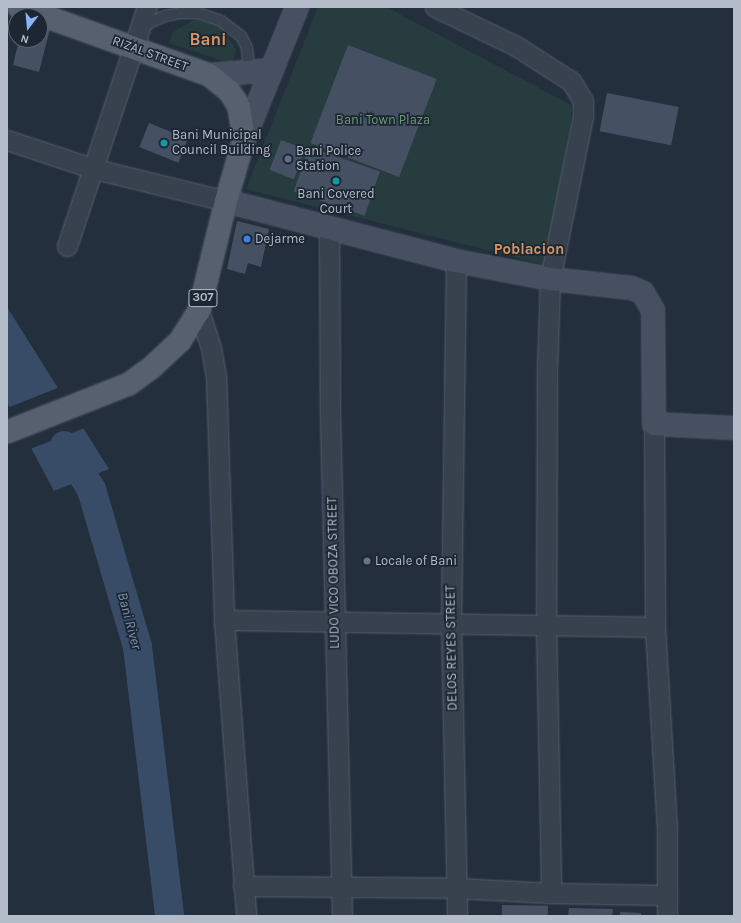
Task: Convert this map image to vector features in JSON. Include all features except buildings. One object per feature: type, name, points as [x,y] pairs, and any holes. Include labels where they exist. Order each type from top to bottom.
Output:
[{"type":"main road","name":"RIZAL STREET","points":[[18,7],[209,75],[229,91],[235,100],[239,108],[244,139]]},
{"type":"main road","name":"307","points":[[7,432],[84,403],[129,384],[150,369],[180,341],[199,311],[226,201],[244,139]]},
{"type":"street","points":[[67,246],[91,168],[134,49],[147,7]]},
{"type":"street","points":[[244,139],[297,7]]},
{"type":"street","points":[[435,7],[516,46],[571,81],[581,95],[583,116],[550,278],[547,368],[546,624],[551,893]]},
{"type":"street","points":[[209,75],[272,70]]},
{"type":"street","points":[[7,140],[91,168],[226,201],[456,261],[550,278],[632,288],[643,292],[649,300],[653,310],[655,627],[667,830],[667,916]]},
{"type":"street","name":"LUDO VICO OBOZA STREET","points":[[329,229],[330,414],[342,916]]},
{"type":"street","name":"DELOS REYES STREET","points":[[456,261],[451,624],[457,916]]},
{"type":"street","points":[[199,311],[212,348],[216,375],[224,620],[246,916]]},
{"type":"street","points":[[654,424],[734,428]]},
{"type":"street","points":[[224,620],[335,620],[451,624],[546,624],[655,627]]},
{"type":"street","points":[[243,886],[456,888],[551,893],[666,895]]},
{"type":"lane","points":[[140,27],[165,16],[181,13],[198,13],[220,21],[241,36],[247,48],[248,72]]},
{"type":"green space","name":"Bani Town Plaza","points":[[318,7],[386,7],[573,106],[546,265],[246,189]]},
{"type":"green space","points":[[195,19],[223,28],[236,50],[232,64],[169,43],[172,33]]},
{"type":"water","points":[[7,307],[109,469],[54,491],[7,403]]},
{"type":"pier","points":[[60,387],[85,428],[30,449],[7,408]]},
{"type":"waterway","name":"Bani River","points":[[64,445],[91,489],[137,646],[169,916]]},
{"type":"place","name":"Bani Municipal Council Building","points":[[164,143]]},
{"type":"place","name":"Bani Police Station","points":[[288,159]]},
{"type":"place","name":"Bani Covered Court","points":[[336,181]]},
{"type":"place","name":"Dejarme","points":[[247,239]]},
{"type":"place","name":"Locale of Bani","points":[[367,561]]},
{"type":"district","name":"Bani","points":[[208,40]]},
{"type":"district","name":"Poblacion","points":[[529,250]]}]
